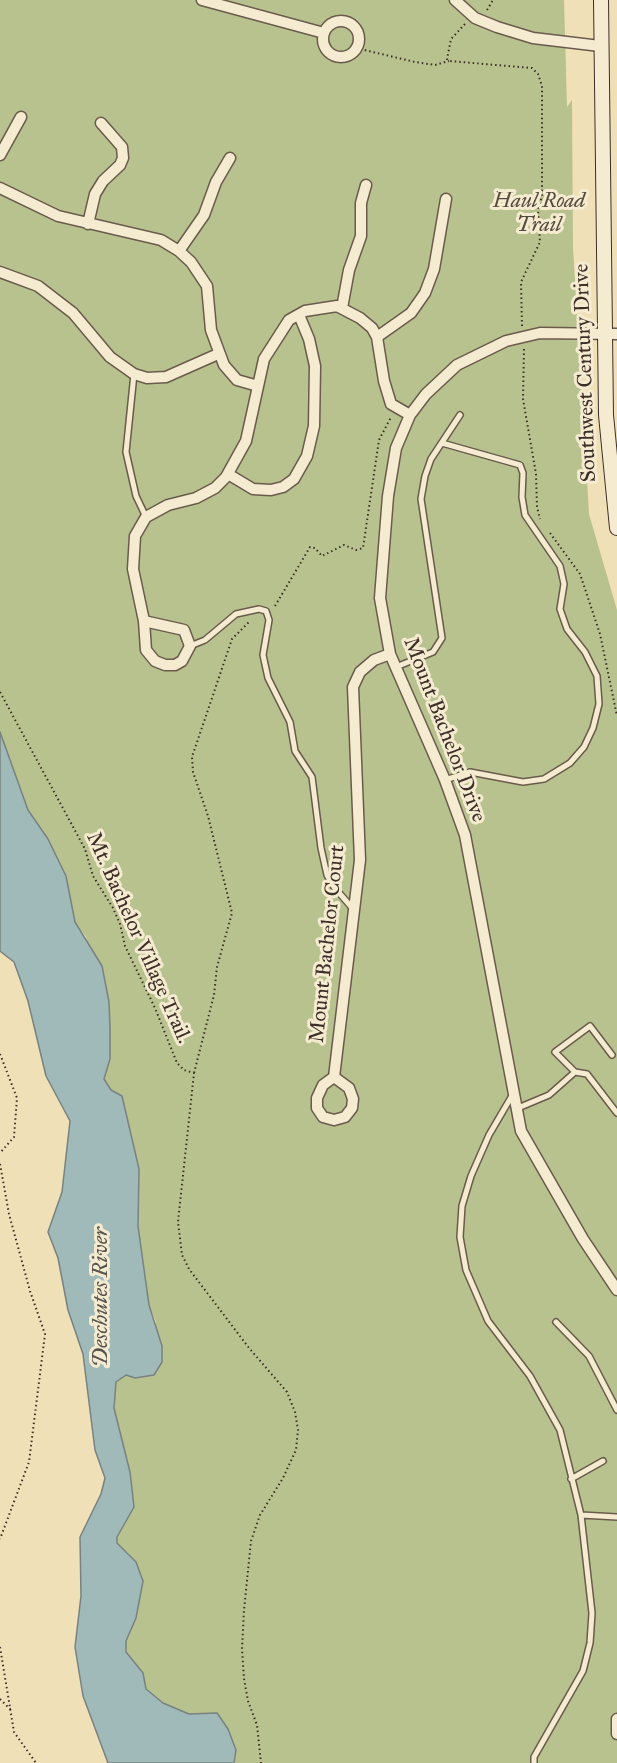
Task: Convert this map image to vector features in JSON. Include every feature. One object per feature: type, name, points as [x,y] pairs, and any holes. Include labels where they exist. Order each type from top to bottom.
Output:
[{"type":"main road","name":"Southwest Century Drive","points":[[601,0],[600,46],[611,334],[606,415],[617,528]]},
{"type":"street","points":[[454,0],[475,18],[533,38],[600,46]]},
{"type":"street","points":[[209,1],[324,33]]},
{"type":"street","points":[[336,21],[352,24],[357,31],[357,48],[351,54],[334,55],[323,42],[324,33],[328,26],[336,21]]},
{"type":"street","points":[[0,154],[21,117]]},
{"type":"street","points":[[88,224],[95,194],[120,165],[123,158],[122,147],[101,123]]},
{"type":"street","points":[[180,251],[204,215],[216,182],[230,158]]},
{"type":"street","points":[[342,308],[349,270],[361,236],[361,203],[366,185]]},
{"type":"street","points":[[0,188],[58,216],[161,240],[180,251],[191,262],[207,286],[211,330],[218,354],[237,380],[258,386]]},
{"type":"street","points":[[377,337],[411,314],[425,293],[434,269],[446,199]]},
{"type":"street","points":[[0,272],[38,286],[73,313],[110,357],[134,374],[147,378],[166,377],[218,354]]},
{"type":"street","points":[[144,621],[184,630],[190,646],[182,661],[175,665],[155,661],[146,650],[144,621],[133,569],[133,546],[146,517],[168,505],[205,493],[214,488],[228,474],[246,441],[264,359],[290,321],[299,315],[320,308],[342,308],[372,328],[377,337],[388,396],[397,409],[410,415]]},
{"type":"street","points":[[228,474],[253,489],[271,490],[283,487],[294,479],[307,456],[314,426],[315,366],[309,339],[299,315]]},
{"type":"street","name":"Mount Bachelor Drive","points":[[611,334],[540,333],[506,341],[457,366],[426,394],[410,415],[396,448],[388,496],[380,598],[390,654],[446,780],[465,835],[521,1131],[583,1239],[617,1290]]},
{"type":"street","name":"Mount Bachelor Court","points":[[334,1077],[360,860],[353,687],[360,672],[374,660],[390,654]]},
{"type":"street","points":[[617,1719],[617,1734]]},
{"type":"lane","points":[[134,374],[126,452],[136,496],[146,517]]},
{"type":"lane","points":[[396,668],[433,652],[442,638],[422,499],[425,476],[460,415]]},
{"type":"lane","points":[[442,443],[520,465],[523,472],[522,496],[525,515],[560,566],[564,584],[560,609],[567,629],[585,652],[597,676],[599,704],[593,728],[584,747],[570,763],[544,779],[523,782],[470,772],[446,780]]},
{"type":"lane","points":[[190,646],[205,640],[236,614],[259,609],[264,609],[268,614],[263,655],[268,678],[290,722],[295,751],[312,777],[321,848],[327,875],[334,888],[355,911]]},
{"type":"lane","points":[[612,1055],[590,1026],[555,1052],[575,1072],[587,1074],[617,1113]]},
{"type":"lane","points":[[518,1108],[549,1095],[575,1072]]},
{"type":"lane","points":[[514,1093],[489,1135],[471,1176],[462,1206],[460,1238],[466,1270],[488,1321],[540,1390],[560,1430],[581,1515],[592,1613],[590,1643],[583,1671],[534,1756],[534,1763]]},
{"type":"lane","points":[[556,1322],[589,1356],[617,1410]]},
{"type":"lane","points":[[571,1479],[603,1461]]},
{"type":"lane","points":[[581,1515],[617,1517]]},
{"type":"path","points":[[357,48],[435,65],[449,61]]},
{"type":"path","points":[[261,1763],[257,1725],[248,1701],[242,1649],[251,1541],[260,1515],[290,1465],[296,1450],[298,1430],[296,1412],[287,1392],[249,1348],[189,1269],[182,1255],[178,1222],[194,1073],[214,995],[217,967],[232,913],[208,816],[193,772],[192,757],[232,639],[246,623],[268,614],[310,547],[315,548],[322,556],[344,544],[356,550],[363,548],[379,440],[397,409]]},
{"type":"path","name":"Mt. Bachelor Village Trail.","points":[[0,692],[85,849],[93,876],[113,908],[120,924],[124,946],[156,1008],[177,1063],[184,1070],[194,1073]]},
{"type":"path","points":[[0,1054],[17,1098],[14,1137],[0,1153]]},
{"type":"path","points":[[0,1164],[9,1214],[30,1291],[45,1334],[39,1364],[29,1462],[0,1539]]},
{"type":"path","points":[[0,1647],[14,1732],[36,1763]]},
{"type":"path","points":[[0,1699],[11,1710]]},
{"type":"green space","name":"Haul Road Trail","points":[[0,0],[564,0],[567,107],[572,100],[573,247],[589,514],[617,610],[617,1763],[234,1763],[236,1750],[217,1713],[189,1714],[163,1703],[146,1689],[143,1673],[126,1652],[126,1641],[136,1618],[138,1600],[130,1555],[117,1543],[117,1537],[134,1507],[114,1408],[116,1381],[126,1375],[135,1378],[156,1322],[149,1305],[138,1226],[139,1169],[122,1096],[111,1090],[104,1079],[110,1059],[109,1002],[86,937],[75,922],[66,876],[48,839],[28,810],[0,732]]},
{"type":"water","name":"Deschutes River","points":[[0,732],[28,810],[48,839],[66,876],[75,922],[102,966],[109,1002],[110,1028],[110,1059],[104,1079],[111,1090],[122,1096],[139,1169],[138,1226],[149,1305],[162,1346],[162,1362],[154,1375],[135,1378],[126,1375],[116,1382],[114,1408],[130,1472],[134,1507],[117,1537],[117,1543],[136,1562],[143,1581],[136,1618],[126,1641],[126,1652],[143,1673],[146,1689],[163,1703],[189,1714],[217,1713],[228,1729],[236,1750],[234,1763],[108,1763],[83,1696],[75,1647],[81,1596],[80,1537],[101,1494],[105,1478],[95,1450],[83,1354],[68,1310],[58,1258],[48,1232],[62,1192],[70,1121],[46,1076],[28,1001],[14,962],[0,951]]}]
